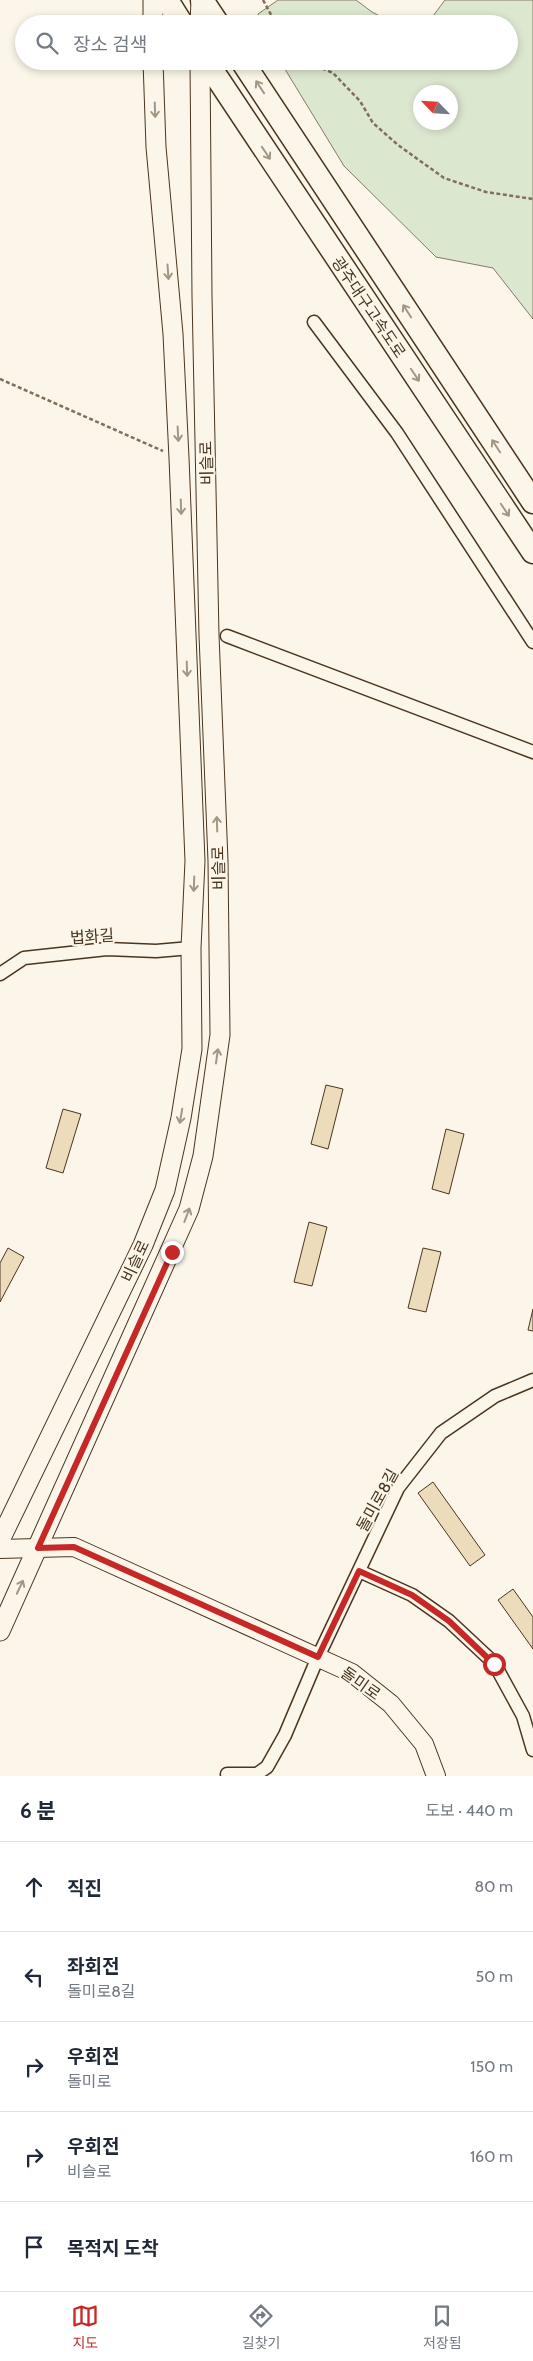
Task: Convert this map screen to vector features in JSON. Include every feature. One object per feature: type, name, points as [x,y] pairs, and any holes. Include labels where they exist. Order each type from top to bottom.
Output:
[{"type":"highway","points":[[168,0],[177,15]]},
{"type":"highway","points":[[201,0],[212,15]]},
{"type":"highway","name":"광주대구고속도로","points":[[212,70],[238,113],[533,552]]},
{"type":"highway","name":"광주대구고속도로","points":[[248,70],[533,502]]},
{"type":"main road","points":[[153,0],[153,15]]},
{"type":"main road","points":[[200,15],[201,0]]},
{"type":"main road","name":"비슬로","points":[[0,1540],[143,1245],[165,1190],[181,1118],[192,1048],[191,948],[195,861],[180,458],[173,334],[156,147],[153,70]]},
{"type":"main road","name":"비슬로","points":[[0,1631],[189,1209],[203,1156],[220,1035],[218,861],[209,635],[200,70]]},
{"type":"main road","name":"돌미로","points":[[0,1550],[74,1547],[352,1673],[390,1704],[424,1744],[436,1776]]},
{"type":"street","points":[[314,322],[397,433],[533,642]]},
{"type":"street","points":[[227,636],[533,752]]},
{"type":"street","name":"법화길","points":[[0,974],[24,958],[107,949],[156,951],[191,948]]},
{"type":"street","name":"돌미로8길","points":[[228,1774],[256,1774],[267,1767],[285,1735],[318,1657],[398,1488],[441,1432],[495,1396],[533,1380]]},
{"type":"street","points":[[359,1571],[412,1595],[449,1621],[494,1664],[523,1716],[533,1750]]},
{"type":"path","points":[[263,0],[271,15]]},
{"type":"path","points":[[326,70],[333,73],[360,101],[373,123],[398,145],[444,178],[486,192],[533,199]]},
{"type":"path","points":[[0,379],[180,458]]},
{"type":"green space","points":[[278,0],[356,0],[378,15],[258,15]]},
{"type":"green space","points":[[445,0],[533,0],[533,319],[493,268],[436,257],[344,166],[285,70],[518,70],[518,15],[434,15]]},
{"type":"building","points":[[326,1085],[343,1089],[328,1149],[311,1144]]},
{"type":"building","points":[[63,1109],[81,1114],[63,1173],[46,1168]]},
{"type":"building","points":[[446,1129],[464,1134],[449,1194],[432,1189]]},
{"type":"building","points":[[309,1222],[327,1227],[312,1286],[294,1282]]},
{"type":"building","points":[[8,1248],[24,1257],[0,1302],[0,1263]]},
{"type":"building","points":[[423,1248],[441,1252],[426,1312],[408,1308]]},
{"type":"building","points":[[533,1309],[533,1331],[528,1330]]},
{"type":"building","points":[[433,1482],[485,1555],[470,1566],[418,1493]]},
{"type":"building","points":[[513,1589],[533,1617],[533,1649],[498,1600]]},
{"type":"route","points":[[172,1252],[38,1548],[74,1547],[318,1657],[359,1571],[412,1595],[449,1621],[494,1664]]}]
